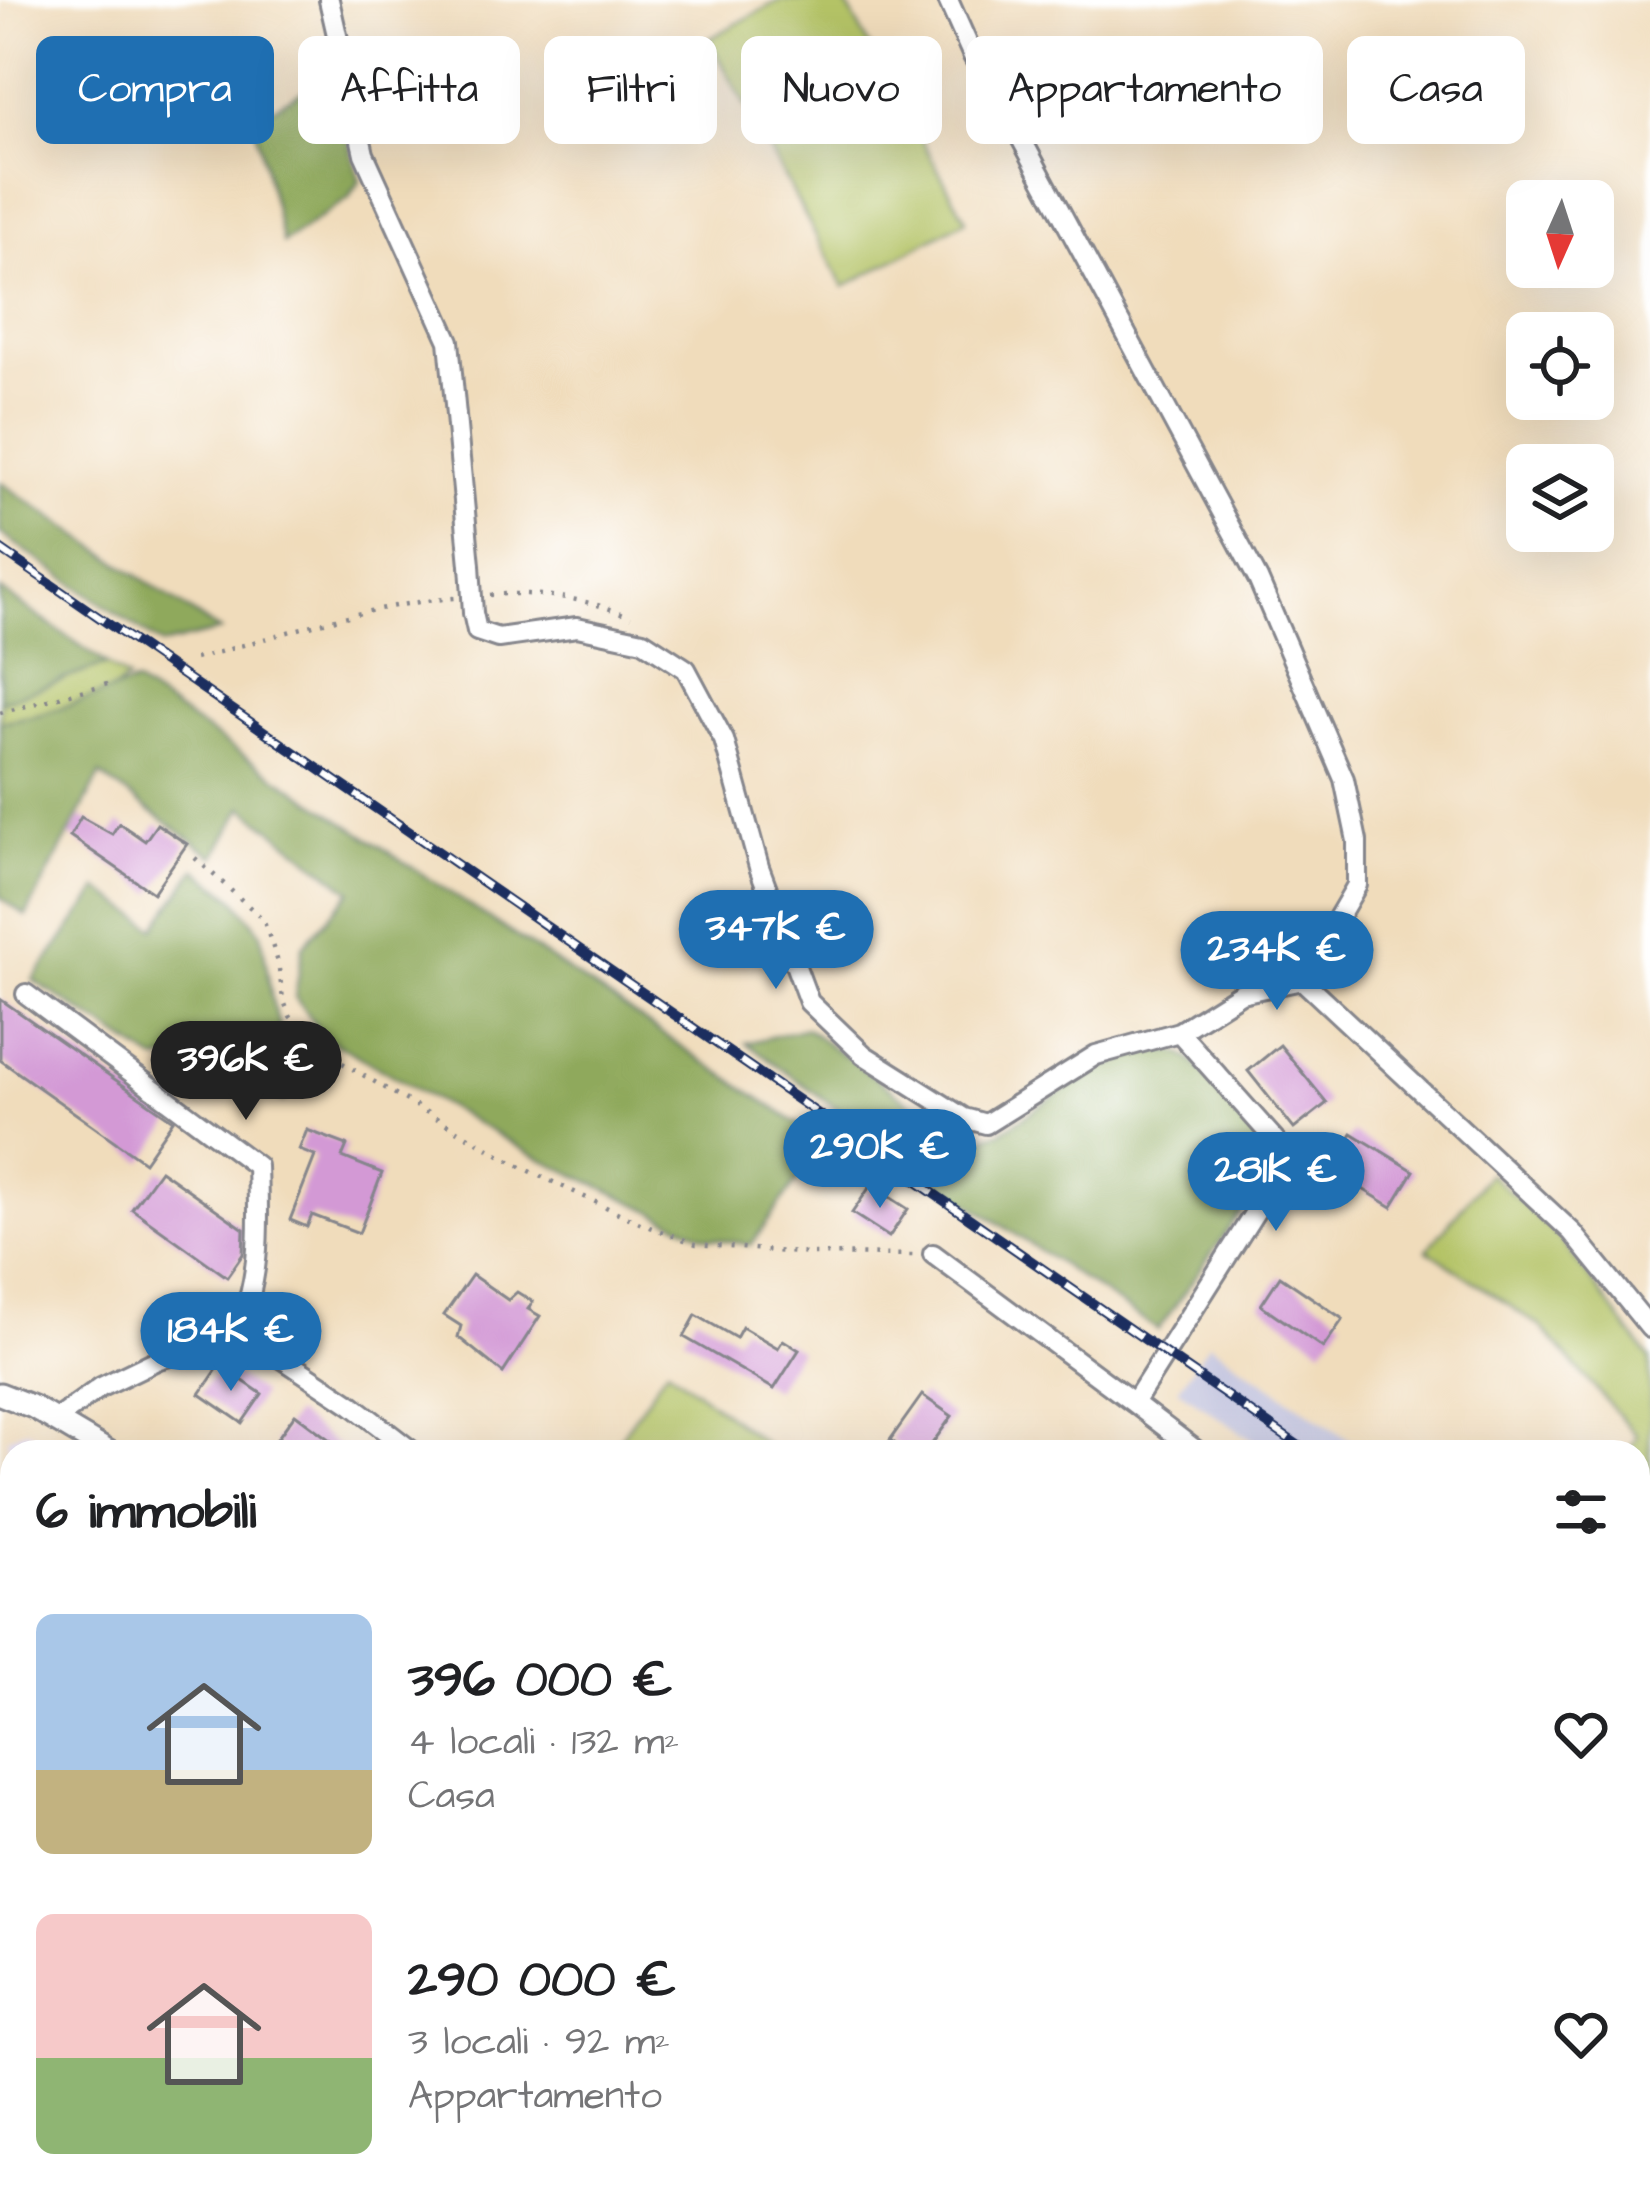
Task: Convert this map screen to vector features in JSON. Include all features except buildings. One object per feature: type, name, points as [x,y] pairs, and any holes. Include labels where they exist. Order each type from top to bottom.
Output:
[{"type":"street","points":[[329,0],[364,154],[448,341],[477,631],[498,638],[577,627],[643,641],[686,669],[724,740],[759,867],[809,1002],[864,1055],[964,1118],[986,1124],[1096,1055],[1179,1032],[1241,993],[1301,980],[1357,884],[1357,841],[1344,779],[1258,579],[973,56],[948,0]]},
{"type":"street","points":[[1301,980],[1555,1215],[1650,1328]]},
{"type":"street","points":[[26,994],[257,1166],[259,1218],[252,1291],[248,1312],[232,1340]]},
{"type":"street","points":[[1134,1403],[1281,1172],[1275,1140],[1179,1032]]},
{"type":"street","points":[[933,1254],[1182,1440]]},
{"type":"street","points":[[55,1420],[101,1387],[159,1359],[253,1339],[397,1440]]},
{"type":"street","points":[[0,1394],[89,1440]]},
{"type":"path","points":[[476,604],[522,592],[602,604],[635,619]]},
{"type":"path","points":[[196,659],[369,611],[458,597]]},
{"type":"path","points":[[0,713],[111,683]]},
{"type":"path","points":[[195,858],[263,919],[290,1016],[315,1047],[515,1164],[644,1225],[696,1244],[879,1257],[933,1254]]},
{"type":"shaded area","points":[[1209,1343],[1349,1440],[1252,1440],[1178,1389]]},
{"type":"shaded area","points":[[26,1430],[43,1440],[8,1440]]},
{"type":"green space","points":[[780,0],[844,0],[864,36],[741,36],[741,98],[717,54],[714,36]]},
{"type":"green space","points":[[298,94],[298,144],[350,144],[360,181],[348,199],[283,243],[259,144],[274,144],[274,107]]},
{"type":"green space","points":[[766,144],[924,144],[966,220],[844,287]]},
{"type":"green space","points":[[0,482],[220,631],[162,645],[0,533]]},
{"type":"green space","points":[[0,590],[128,679],[96,703],[0,731]]},
{"type":"green space","points":[[0,590],[107,664],[0,702]]},
{"type":"green space","points":[[135,683],[825,1142],[751,1245],[707,1237],[529,1153],[323,1036],[295,997],[303,946],[351,891],[243,807],[215,857],[100,775],[26,916],[0,897],[0,722],[42,714]]},
{"type":"green space","points":[[196,869],[236,900],[261,932],[281,1033],[283,1101],[219,1051],[156,1061],[33,980],[99,889],[155,928]]},
{"type":"green space","points":[[806,1028],[951,1132],[977,1140],[1000,1132],[1120,1061],[1170,1051],[1195,1063],[1253,1130],[1266,1154],[1266,1176],[1158,1330],[958,1196],[746,1043]]},
{"type":"green space","points":[[1489,1173],[1559,1238],[1650,1359],[1650,1440],[1635,1440],[1637,1436],[1541,1327],[1427,1250]]},
{"type":"green space","points":[[667,1368],[760,1440],[619,1440]]},
{"type":"railway","points":[[0,549],[1291,1440]]}]
